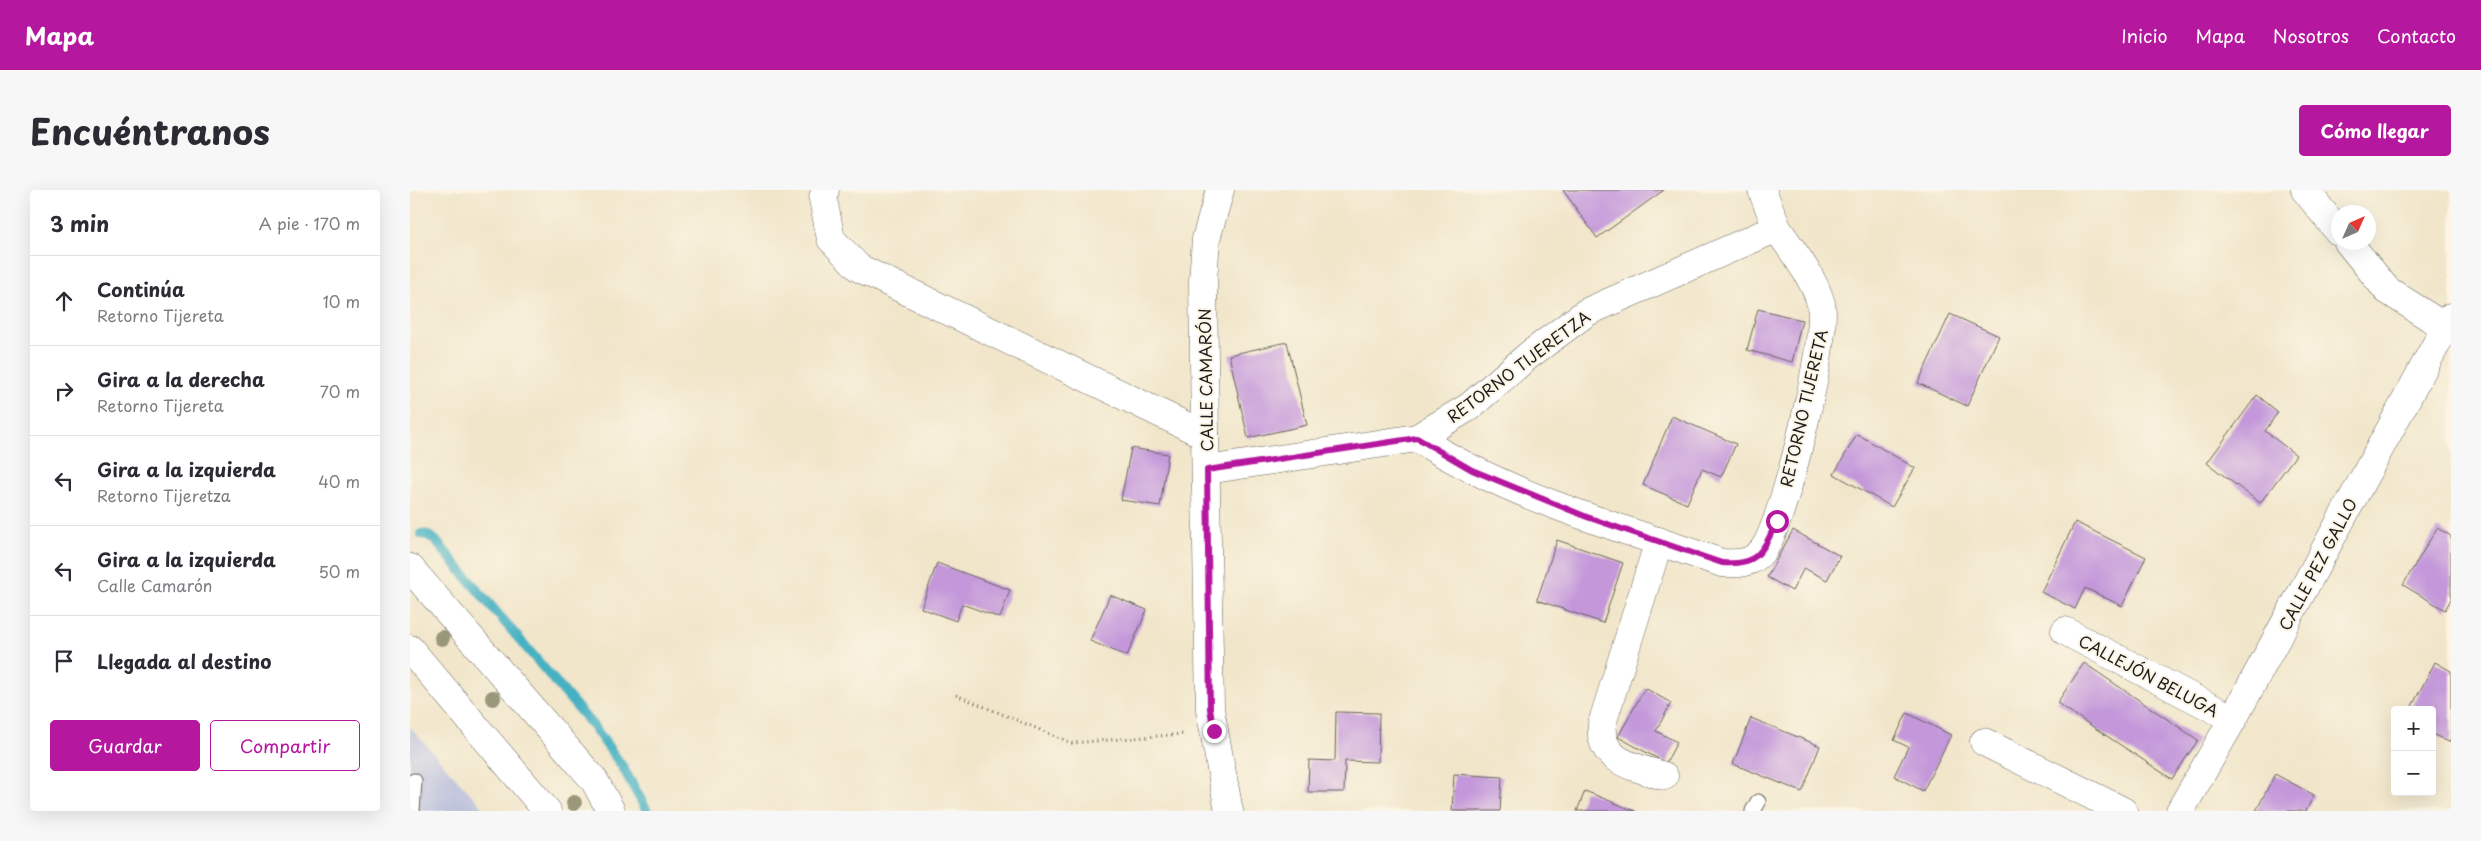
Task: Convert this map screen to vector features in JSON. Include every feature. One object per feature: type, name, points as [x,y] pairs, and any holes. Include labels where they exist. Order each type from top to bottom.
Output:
[{"type":"street","points":[[825,190],[822,199],[831,239],[859,268],[1205,435]]},
{"type":"street","name":"CALLE CAMARÓN","points":[[1220,190],[1206,239],[1204,273],[1205,435],[1210,709],[1228,811]]},
{"type":"street","points":[[1762,190],[1777,228]]},
{"type":"street","points":[[2305,190],[2331,222]]},
{"type":"street","name":"RETORNO TIJERETZA","points":[[1207,470],[1417,438],[1469,407],[1529,355],[1587,312],[1777,228]]},
{"type":"street","name":"RETORNO TIJERETA","points":[[1417,438],[1472,470],[1587,517],[1722,563],[1738,564],[1752,560],[1763,550],[1777,521],[1799,442],[1820,347],[1823,323],[1821,303],[1809,277],[1777,228]]},
{"type":"street","points":[[2354,250],[2387,290],[2449,325]]},
{"type":"street","name":"CALLE PEZ GALLO","points":[[2180,811],[2233,719],[2449,325]]},
{"type":"street","points":[[1659,541],[1602,724],[1601,736],[1608,752],[1623,762],[1664,776]]},
{"type":"street","points":[[410,568],[594,780],[611,811]]},
{"type":"street","name":"CALLEJÓN BELUGA","points":[[2065,631],[2233,719]]},
{"type":"street","points":[[410,649],[546,811]]},
{"type":"street","points":[[1984,742],[2124,811]]},
{"type":"lane","points":[[412,811],[414,781]]},
{"type":"path","points":[[956,694],[1072,743],[1214,731]]},
{"type":"shaded area","points":[[410,727],[486,811],[410,811]]},
{"type":"building","points":[[1563,190],[1664,190],[1597,238]]},
{"type":"building","points":[[1758,309],[1802,320],[1792,362],[1747,350]]},
{"type":"building","points":[[1950,314],[1999,336],[1967,406],[1918,383]]},
{"type":"building","points":[[1287,342],[1307,425],[1248,438],[1229,355]]},
{"type":"building","points":[[2257,395],[2278,412],[2265,431],[2296,455],[2260,503],[2207,463]]},
{"type":"building","points":[[1672,416],[1736,444],[1721,477],[1702,469],[1687,504],[1643,485]]},
{"type":"building","points":[[1857,434],[1915,468],[1892,507],[1834,474]]},
{"type":"building","points":[[1131,448],[1168,454],[1160,506],[1121,500]]},
{"type":"building","points":[[2075,522],[2146,557],[2122,606],[2085,588],[2075,609],[2041,592]]},
{"type":"building","points":[[2437,528],[2451,536],[2451,599],[2445,610],[2403,585]]},
{"type":"building","points":[[1793,530],[1840,556],[1827,580],[1804,568],[1792,591],[1767,577]]},
{"type":"building","points":[[1557,540],[1623,563],[1603,623],[1537,600]]},
{"type":"building","points":[[937,563],[1010,590],[1000,618],[962,604],[956,621],[921,608]]},
{"type":"building","points":[[1110,595],[1147,610],[1127,656],[1090,641]]},
{"type":"building","points":[[2435,662],[2451,671],[2451,738],[2449,742],[2436,736],[2436,706],[2412,706]]},
{"type":"building","points":[[2084,663],[2198,740],[2172,779],[2057,703]]},
{"type":"building","points":[[1645,688],[1671,703],[1656,731],[1677,742],[1666,763],[1618,737]]},
{"type":"building","points":[[1336,712],[1379,713],[1378,762],[1345,761],[1344,792],[1308,792],[1309,760],[1335,761]]},
{"type":"building","points":[[1907,713],[1951,735],[1923,791],[1894,776],[1908,747],[1894,740]]},
{"type":"building","points":[[1751,718],[1820,746],[1802,792],[1733,764]]},
{"type":"building","points":[[1454,774],[1502,777],[1500,811],[1452,811]]},
{"type":"building","points":[[2275,774],[2314,795],[2306,811],[2256,811]]},
{"type":"building","points":[[1585,791],[1635,811],[1577,811]]},
{"type":"waterway","points":[[421,534],[428,535],[435,540],[593,726],[622,766],[647,811]]},
{"type":"route","points":[[1214,731],[1210,709],[1207,470],[1417,438],[1472,470],[1587,517],[1722,563],[1738,564],[1752,560],[1763,550],[1777,521]]}]
